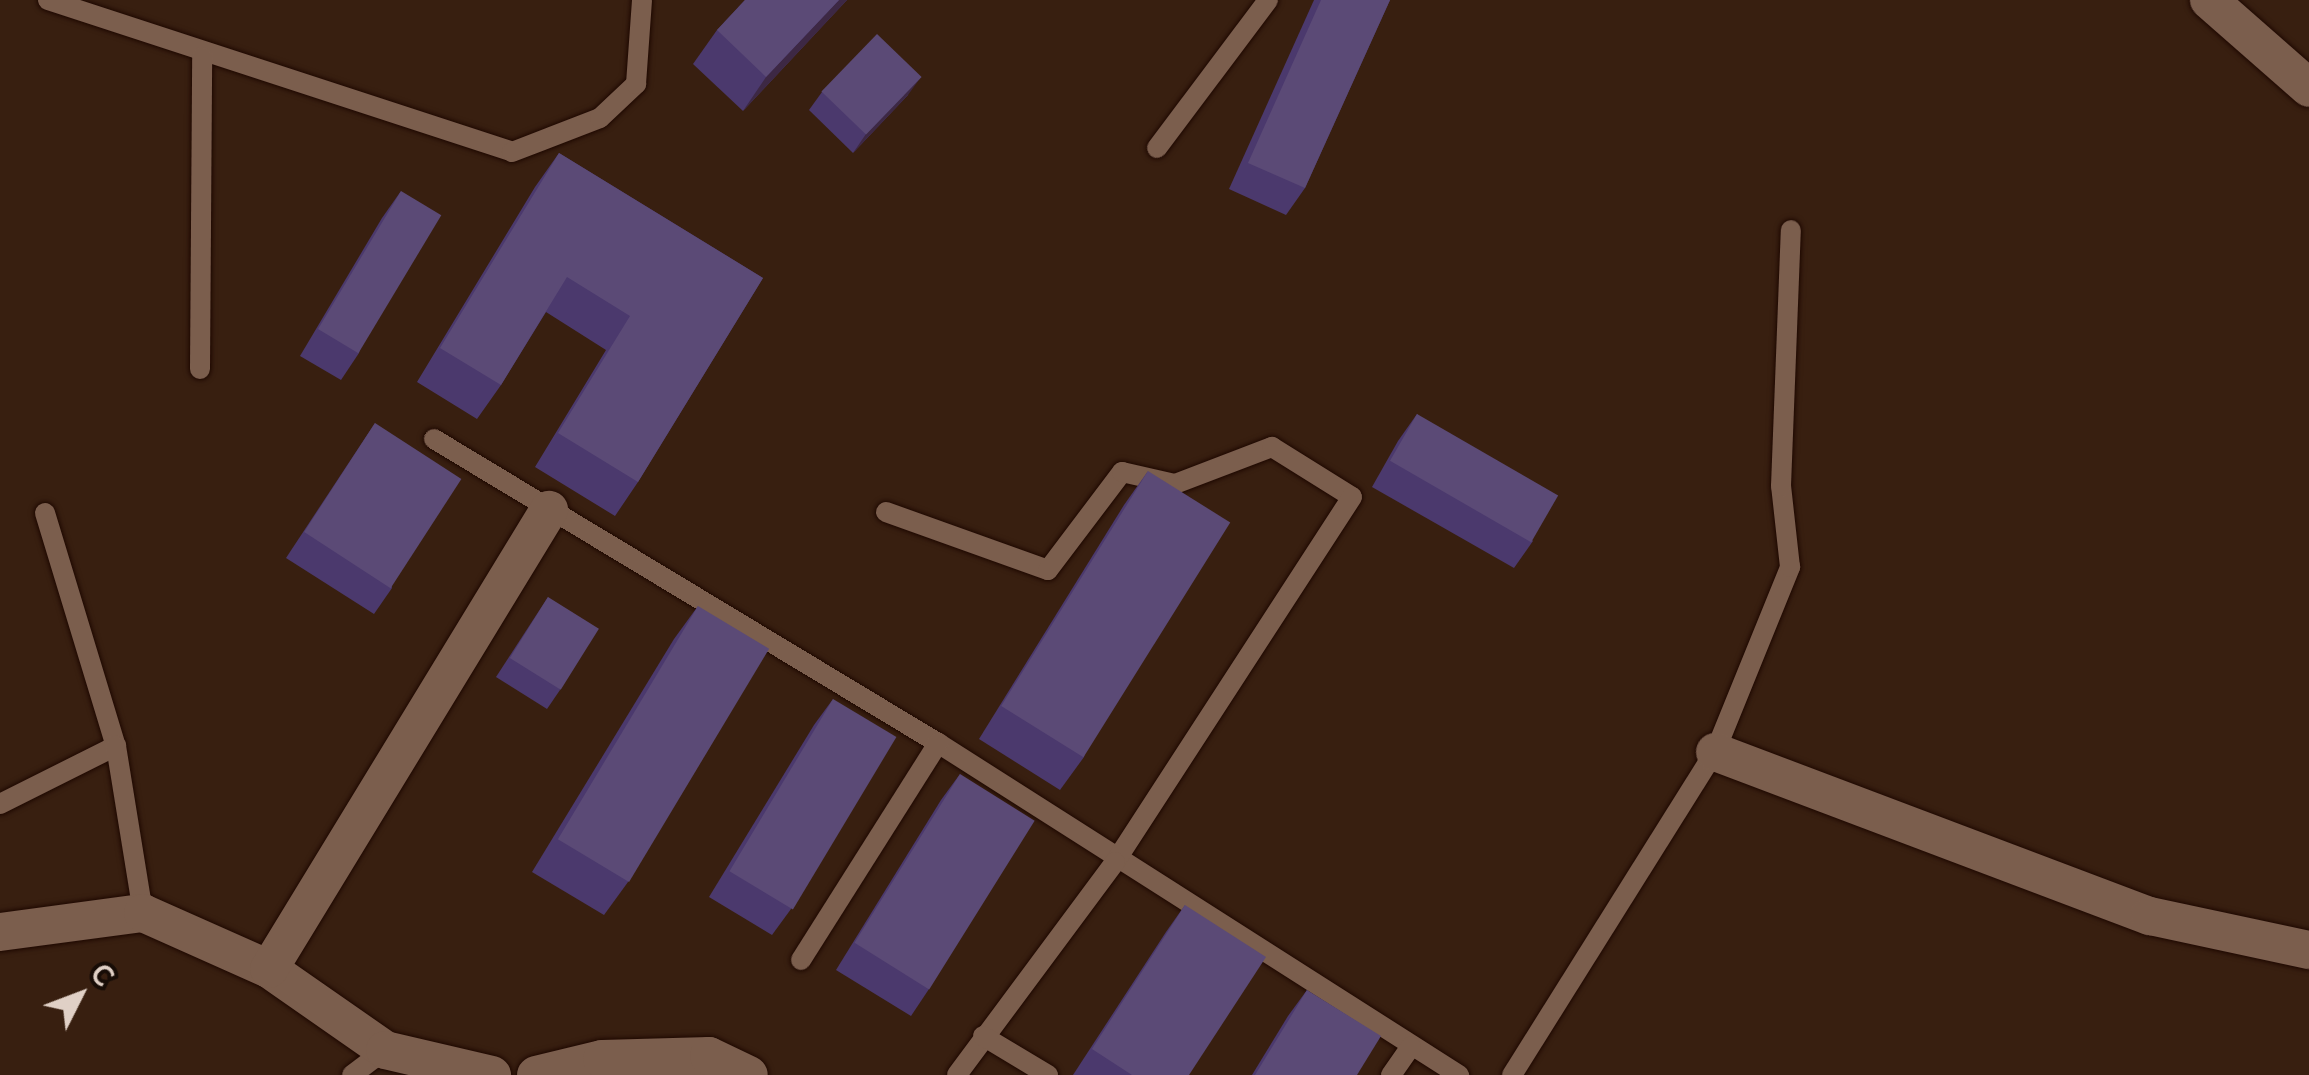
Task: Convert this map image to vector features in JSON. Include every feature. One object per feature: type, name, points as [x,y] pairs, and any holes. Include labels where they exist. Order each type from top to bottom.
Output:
[{"type":"street","points":[[2209,0],[2309,88]]},
{"type":"street","points":[[269,969],[548,510]]},
{"type":"street","points":[[1715,752],[2150,916],[2309,950]]},
{"type":"street","points":[[0,932],[143,913],[269,969],[385,1050],[492,1075]]},
{"type":"street","points":[[536,1075],[602,1059],[709,1056],[749,1075]]},
{"type":"lane","points":[[48,0],[202,57],[512,152],[600,118],[636,84],[642,0]]},
{"type":"lane","points":[[1157,148],[1268,0]]},
{"type":"lane","points":[[200,369],[202,57]]},
{"type":"lane","points":[[1512,1075],[1715,752],[1790,567],[1781,486],[1791,230]]},
{"type":"lane","points":[[434,439],[938,744],[1115,862],[1458,1075]]},
{"type":"lane","points":[[886,512],[1048,570],[1122,472],[1175,484],[1272,446],[1352,497],[1115,862],[983,1036],[958,1075]]},
{"type":"lane","points":[[45,513],[116,746],[143,913]]},
{"type":"lane","points":[[801,960],[938,744]]},
{"type":"lane","points":[[0,804],[116,746]]},
{"type":"lane","points":[[983,1036],[1048,1075]]},
{"type":"lane","points":[[1391,1075],[1411,1046]]},
{"type":"lane","points":[[352,1075],[385,1050]]},
{"type":"building","points":[[745,0],[839,0],[766,77],[717,30]]},
{"type":"building","points":[[1321,0],[1390,0],[1305,188],[1248,163]]},
{"type":"building","points":[[877,34],[922,77],[866,135],[821,92]]},
{"type":"building","points":[[559,153],[763,278],[638,482],[558,433],[630,316],[567,277],[501,385],[440,348]]},
{"type":"building","points":[[401,191],[441,215],[358,353],[318,329]]},
{"type":"building","points":[[1417,414],[1558,496],[1531,542],[1390,461]]},
{"type":"building","points":[[375,423],[461,479],[391,588],[304,532]]},
{"type":"building","points":[[1148,471],[1230,522],[1083,757],[1001,706]]},
{"type":"building","points":[[548,597],[599,629],[561,690],[510,658]]},
{"type":"building","points":[[698,606],[769,649],[629,882],[558,839]]},
{"type":"building","points":[[833,699],[896,737],[793,909],[729,871]]},
{"type":"building","points":[[960,774],[1035,821],[929,989],[855,943]]},
{"type":"building","points":[[1185,905],[1266,957],[1189,1075],[1132,1075],[1092,1049]]},
{"type":"building","points":[[1307,990],[1381,1036],[1357,1075],[1255,1075]]}]
